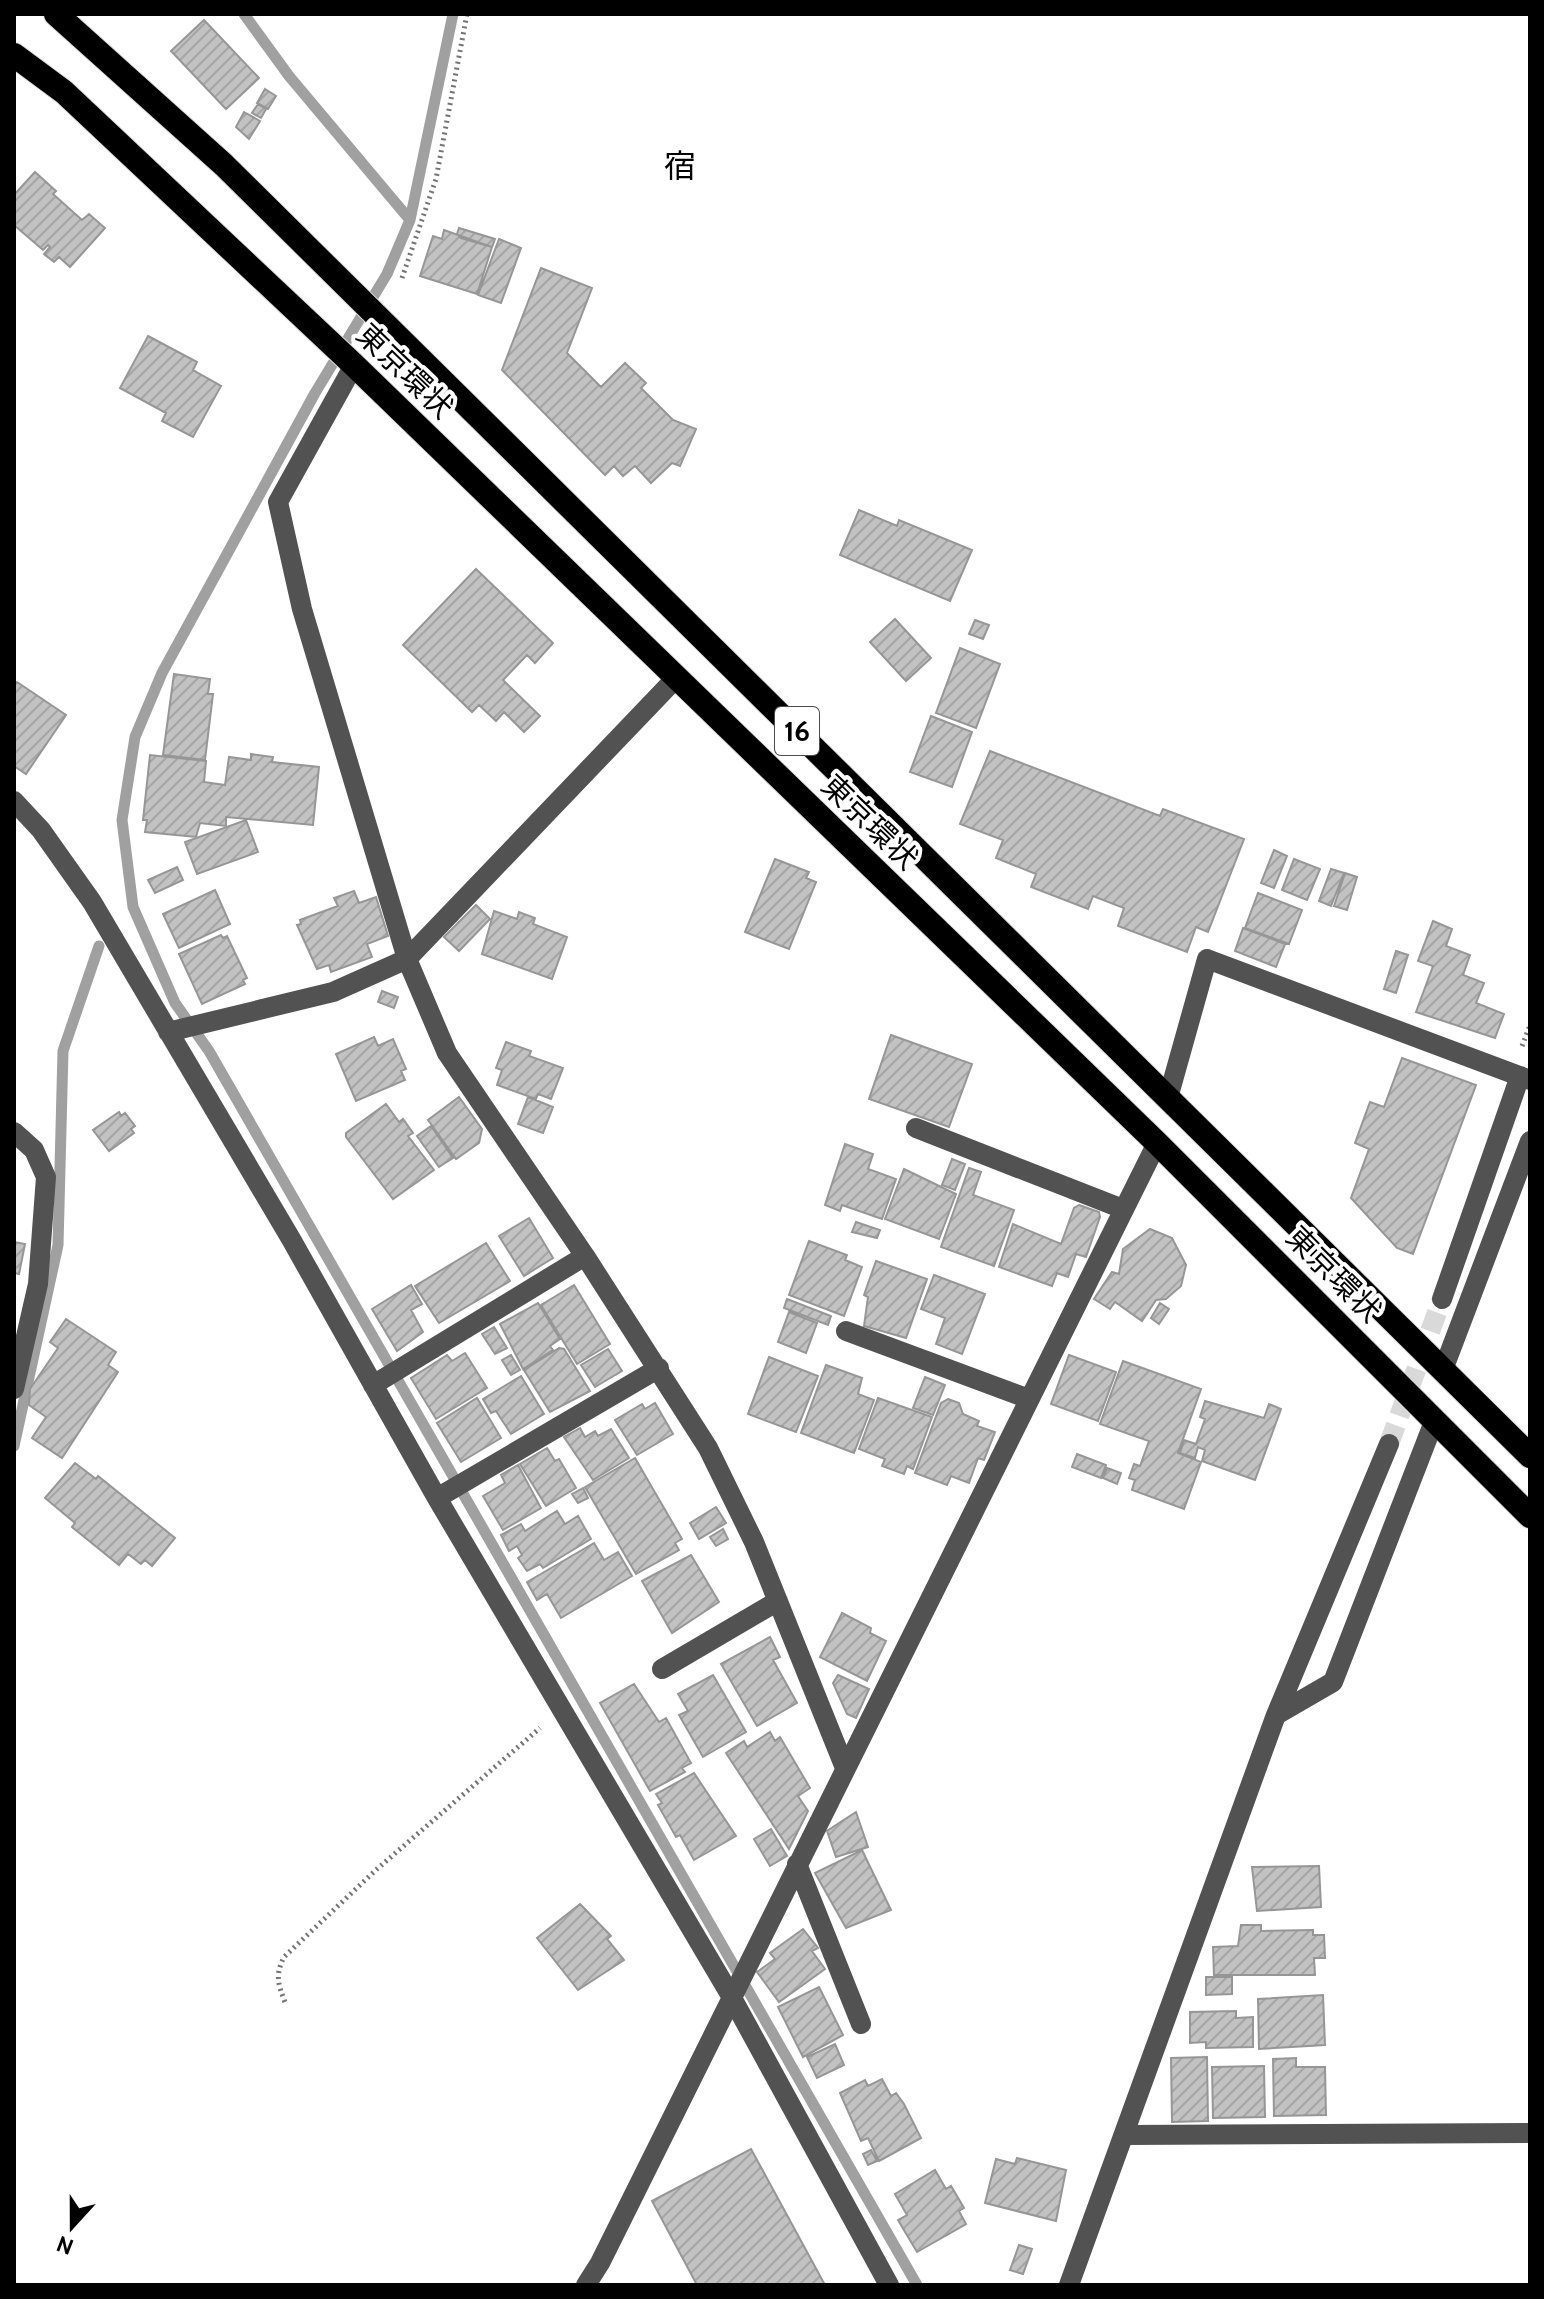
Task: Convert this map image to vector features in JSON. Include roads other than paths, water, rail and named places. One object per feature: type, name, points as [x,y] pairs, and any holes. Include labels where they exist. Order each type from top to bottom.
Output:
[{"type":"highway","name":"東京環状","points":[[56,14],[224,165],[1530,1456]]},
{"type":"highway","name":"東京環状","points":[[14,55],[64,92],[354,365],[1157,1143],[1530,1516]]},
{"type":"street","points":[[354,365],[278,502],[302,609],[407,959],[447,1053],[585,1256],[708,1448],[754,1542],[845,1768]]},
{"type":"street","points":[[168,1032],[333,992],[407,959],[676,678]]},
{"type":"street","points":[[14,801],[41,830],[92,902],[291,1239],[388,1376],[453,1489],[562,1710],[731,1996],[889,2285]]},
{"type":"street","points":[[1168,1098],[1207,959],[1525,1078],[1442,1299]]},
{"type":"street","points":[[916,1128],[1123,1209]]},
{"type":"street","points":[[14,1132],[34,1150],[46,1177],[38,1284],[14,1389]]},
{"type":"street","points":[[1443,1370],[1530,1141]]},
{"type":"street","points":[[586,2285],[600,2263],[1157,1143]]},
{"type":"street","points":[[388,1376],[585,1256]]},
{"type":"street","points":[[846,1331],[1029,1399]]},
{"type":"street","points":[[453,1489],[659,1368]]},
{"type":"street","points":[[1276,1715],[1333,1682],[1435,1419]]},
{"type":"street","points":[[1069,2285],[1221,1858],[1276,1715],[1389,1444]]},
{"type":"street","points":[[662,1669],[778,1601]]},
{"type":"street","points":[[797,1864],[861,2024]]},
{"type":"street","points":[[1124,2135],[1530,2133]]},
{"type":"waterway","points":[[244,14],[289,76],[410,220]]},
{"type":"waterway","points":[[453,14],[410,220],[387,274],[315,393],[162,673],[135,737],[122,820],[133,907],[175,1003],[209,1051],[917,2285]]},
{"type":"waterway","points":[[14,1446],[58,1245],[63,1051],[99,946]]},
{"type":"tunnel","points":[[1389,1444],[1442,1299]]},
{"type":"district","name":"宿","points":[[680,165]]}]
